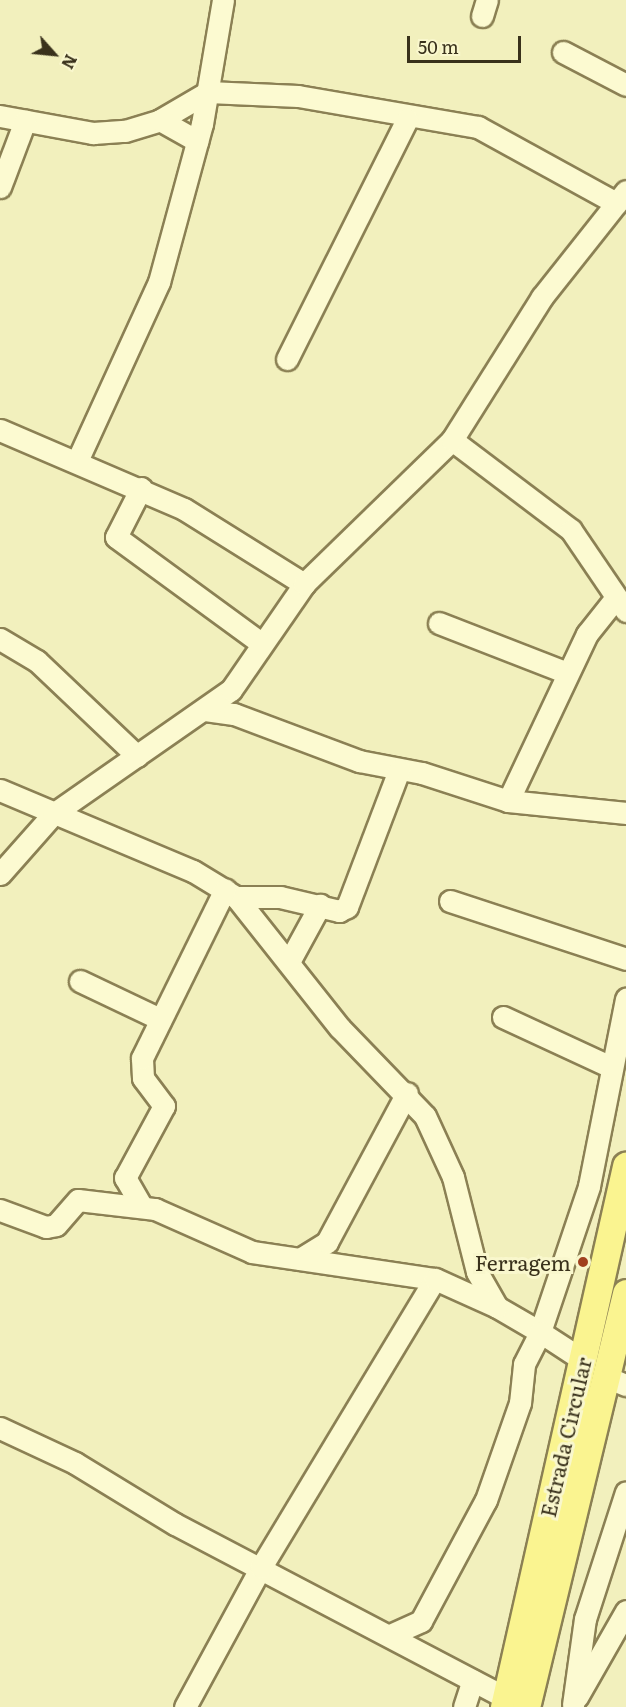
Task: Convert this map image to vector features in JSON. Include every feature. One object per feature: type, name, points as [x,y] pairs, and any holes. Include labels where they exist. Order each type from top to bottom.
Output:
[{"type":"main road","name":"Estrada Circular","points":[[512,1704],[583,1360],[626,1166]]},
{"type":"main road","name":"Estrada Circular","points":[[512,1704],[616,1381],[626,1293]]},
{"type":"street","points":[[78,459],[159,282],[197,141],[224,0]]},
{"type":"street","points":[[563,52],[626,85]]},
{"type":"street","points":[[0,116],[93,133],[125,131],[160,120],[208,92],[288,94],[407,119],[491,132],[621,197],[542,297],[452,440],[304,584],[261,643],[231,690],[53,814],[0,874]]},
{"type":"street","points":[[287,359],[407,119]]},
{"type":"street","points":[[160,120],[197,141]]},
{"type":"street","points":[[0,188],[25,121]]},
{"type":"street","points":[[0,430],[78,459],[184,508],[304,584]]},
{"type":"street","points":[[452,440],[571,530],[620,606],[587,634],[508,801]]},
{"type":"street","points":[[141,488],[116,537],[261,643]]},
{"type":"street","points":[[440,623],[567,673]]},
{"type":"street","points":[[0,639],[37,661],[137,756]]},
{"type":"street","points":[[231,690],[234,714]]},
{"type":"street","points":[[205,710],[234,714],[359,761],[508,801],[626,813]]},
{"type":"street","points":[[0,790],[231,893],[320,905],[339,911],[347,907],[399,770]]},
{"type":"street","points":[[26,801],[27,844]]},
{"type":"street","points":[[231,893],[290,960],[340,1028],[406,1094],[439,1138],[477,1272],[496,1307]]},
{"type":"street","points":[[112,1203],[164,1106],[140,1070],[160,1019],[231,893]]},
{"type":"street","points":[[450,902],[626,959]]},
{"type":"street","points":[[290,960],[320,905]]},
{"type":"street","points":[[80,981],[160,1019]]},
{"type":"street","points":[[390,1635],[421,1621],[496,1479],[520,1403],[524,1364],[540,1332],[589,1186],[626,999]]},
{"type":"street","points":[[503,1017],[611,1066]]},
{"type":"street","points":[[300,1259],[327,1242],[406,1094]]},
{"type":"street","points":[[125,1178],[142,1207]]},
{"type":"street","points":[[0,1210],[46,1227],[56,1225],[78,1200],[142,1207],[252,1252],[435,1279],[496,1307],[583,1360]]},
{"type":"street","points":[[185,1707],[261,1567],[435,1279]]},
{"type":"street","points":[[0,1428],[75,1463],[175,1524],[390,1635],[512,1704]]},
{"type":"street","points":[[572,1706],[585,1619],[626,1492]]},
{"type":"street","points":[[572,1706],[626,1611]]},
{"type":"street","points":[[421,1621],[429,1656]]},
{"type":"street","points":[[464,1707],[472,1680]]},
{"type":"place","name":"Ferragem","points":[[583,1262]]}]
